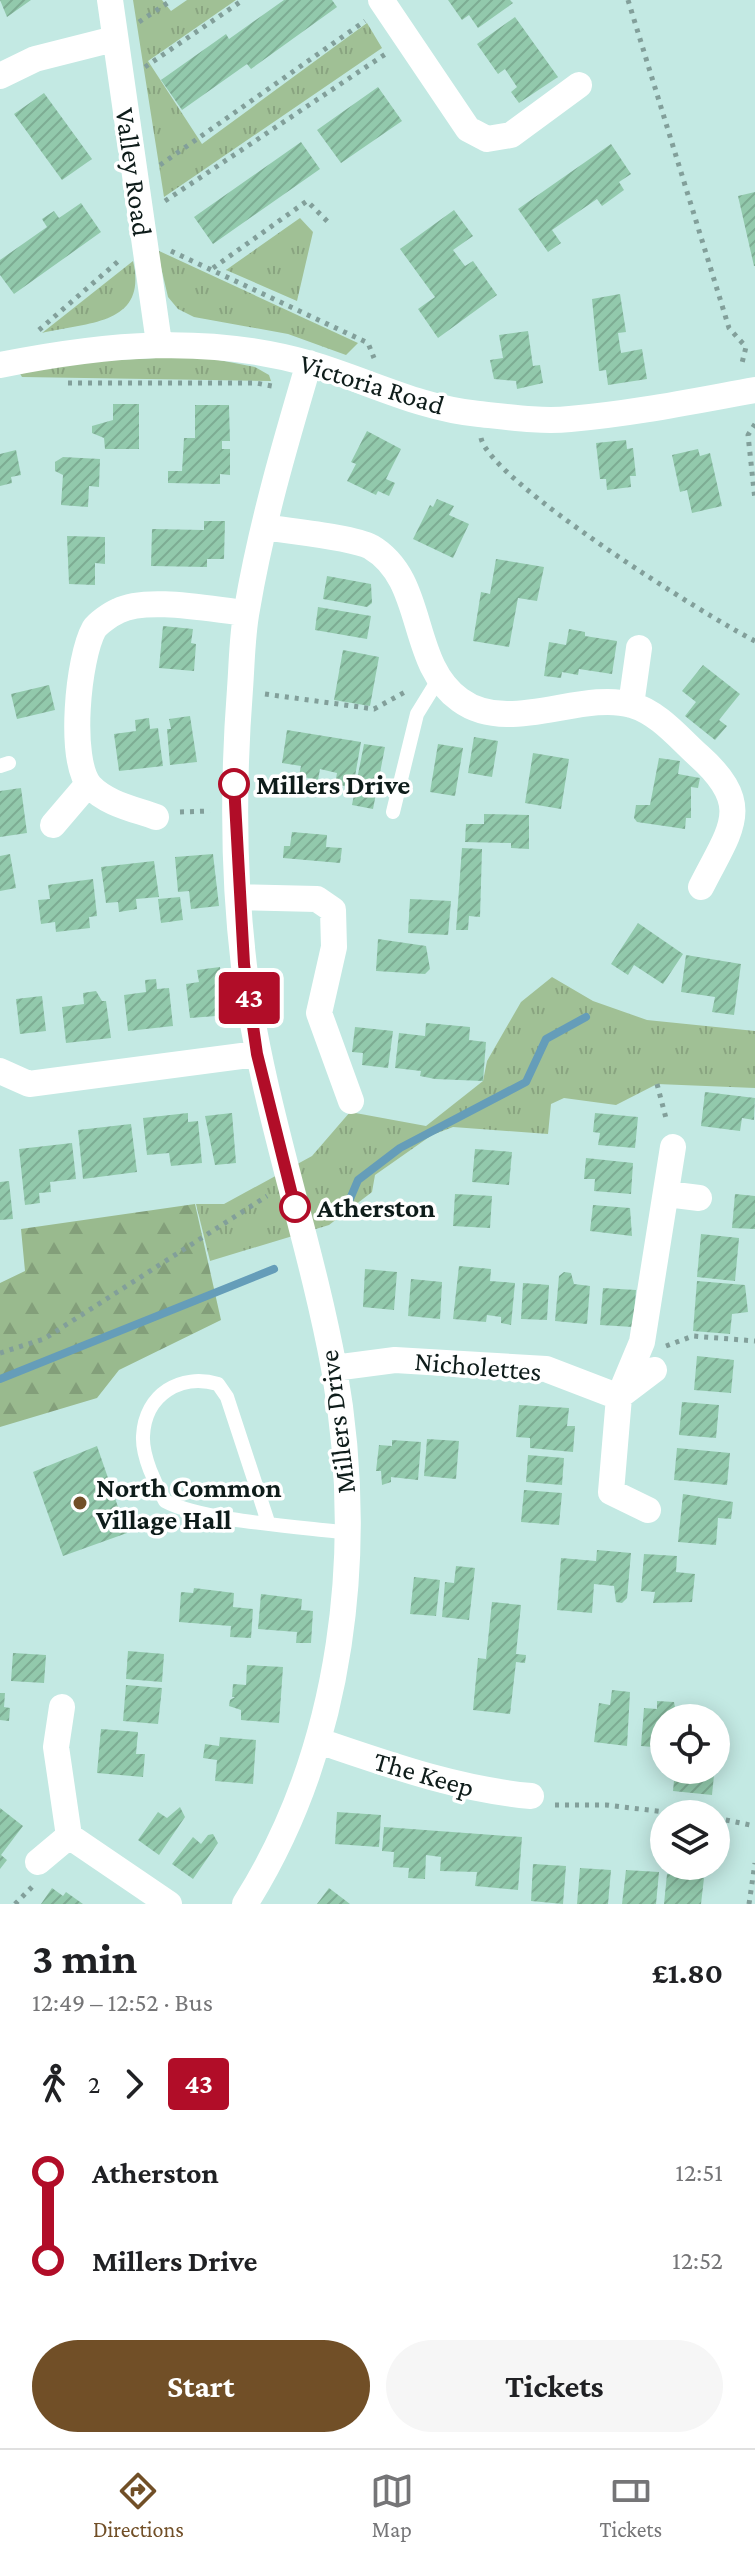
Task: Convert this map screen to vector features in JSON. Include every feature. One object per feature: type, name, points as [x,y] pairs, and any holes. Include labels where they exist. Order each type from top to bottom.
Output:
[{"type":"street","name":"Valley Road","points":[[110,0],[159,343]]},
{"type":"street","points":[[383,3],[468,129],[487,139],[511,135],[579,85]]},
{"type":"street","points":[[0,76],[35,59],[114,39]]},
{"type":"street","name":"Victoria Road","points":[[0,365],[84,348],[159,343],[231,346],[309,363],[440,407],[476,414],[568,420],[749,391]]},
{"type":"street","name":"Millers Drive","points":[[245,1904],[296,1809],[319,1741],[341,1635],[349,1533],[344,1446],[334,1368],[257,1054],[239,897],[235,811],[234,773],[246,613],[264,527],[309,363]]},
{"type":"street","points":[[264,527],[369,545],[390,563],[406,590],[433,671],[462,702],[495,712],[531,713],[607,703],[631,705],[664,724],[719,774],[734,796],[731,828],[701,887]]},
{"type":"street","points":[[150,814],[107,800],[88,784],[81,763],[78,715],[82,667],[95,627],[119,610],[145,604],[246,613]]},
{"type":"street","points":[[631,705],[639,648]]},
{"type":"street","points":[[53,825],[88,784]]},
{"type":"street","points":[[239,897],[317,899],[333,910],[334,947],[319,1013],[351,1101]]},
{"type":"street","points":[[0,1071],[29,1084],[257,1054]]},
{"type":"street","points":[[648,1510],[601,1496],[619,1397],[642,1342],[673,1147]]},
{"type":"street","points":[[667,1194],[699,1198]]},
{"type":"street","name":"Nicholettes","points":[[334,1368],[395,1360],[546,1369],[619,1397]]},
{"type":"street","points":[[619,1397],[654,1370]]},
{"type":"street","points":[[62,1707],[44,1748],[69,1836],[169,1904]]},
{"type":"street","name":"The Keep","points":[[319,1741],[433,1780],[481,1791],[531,1796]]},
{"type":"street","points":[[38,1862],[69,1836]]},
{"type":"lane","points":[[393,812],[417,714],[433,671]]},
{"type":"lane","points":[[268,1522],[227,1397],[218,1384],[187,1379],[165,1390],[143,1433],[143,1447],[165,1501],[188,1510],[268,1522],[349,1533]]},
{"type":"path","points":[[121,84],[243,0]]},
{"type":"path","points":[[628,0],[729,328],[746,347],[740,372],[749,391]]},
{"type":"path","points":[[136,182],[383,3]]},
{"type":"path","points":[[36,333],[142,228],[407,39]]},
{"type":"path","points":[[213,268],[307,201],[331,225]]},
{"type":"path","points":[[142,228],[213,268],[368,343],[387,389]]},
{"type":"path","points":[[59,383],[256,383],[301,391]]},
{"type":"path","points":[[476,414],[482,444],[495,460],[588,538],[715,621],[755,641]]},
{"type":"path","points":[[755,424],[748,435],[755,500]]},
{"type":"path","points":[[468,440],[482,444]]},
{"type":"path","points":[[240,690],[374,709],[433,671]]},
{"type":"path","points":[[150,814],[235,811]]},
{"type":"path","points":[[657,1084],[673,1147]]},
{"type":"path","points":[[0,1353],[44,1339],[289,1182]]},
{"type":"path","points":[[654,1370],[647,1353],[693,1336],[755,1341]]},
{"type":"path","points":[[531,1796],[539,1805],[606,1805],[650,1810]]},
{"type":"path","points":[[730,1821],[755,1826]]},
{"type":"path","points":[[749,1904],[755,1863]]},
{"type":"green space","points":[[133,0],[162,0],[171,11],[187,0],[236,0],[148,61],[202,144],[367,23],[382,48],[164,197]]},
{"type":"green space","points":[[300,218],[313,232],[297,301],[226,270]]},
{"type":"green space","points":[[157,250],[358,343],[346,355],[288,334],[194,317],[178,309],[168,297]]},
{"type":"green space","points":[[133,261],[135,282],[132,298],[123,309],[95,322],[42,333]]},
{"type":"green space","points":[[198,356],[255,367],[269,375],[271,381],[22,377],[19,372],[73,362]]},
{"type":"green space","points":[[552,977],[593,1001],[647,1020],[755,1031],[755,1088],[657,1084],[616,1105],[564,1098],[551,1104],[548,1134],[453,1127],[432,1135],[375,1175],[372,1192],[329,1225],[210,1261],[196,1204],[224,1204],[312,1156],[350,1112],[426,1126],[483,1081],[487,1061],[521,1002]]},
{"type":"green space","points":[[195,1204],[221,1320],[119,1370],[97,1398],[0,1427],[0,1283],[25,1271],[21,1229]]},
{"type":"building","points":[[0,0],[31,0],[7,17]]},
{"type":"building","points":[[284,0],[332,0],[337,7],[251,69],[247,64],[182,110],[161,80],[226,34],[229,39]]},
{"type":"building","points":[[448,0],[510,0],[513,3],[478,28],[469,15],[462,20]]},
{"type":"building","points":[[515,17],[558,77],[519,103],[511,92],[517,87],[505,69],[498,74],[477,44]]},
{"type":"building","points":[[378,87],[402,121],[341,163],[317,130]]},
{"type":"building","points":[[44,93],[92,159],[62,180],[14,114]]},
{"type":"building","points":[[301,142],[320,169],[213,244],[194,217]]},
{"type":"building","points":[[611,144],[631,174],[619,182],[624,190],[602,206],[597,199],[552,230],[561,243],[548,252],[518,209]]},
{"type":"building","points":[[755,192],[755,266],[754,266],[738,196]]},
{"type":"building","points":[[81,203],[101,232],[14,294],[0,275],[0,260],[47,227],[42,219],[54,211],[59,218]]},
{"type":"building","points":[[454,210],[473,236],[453,250],[465,266],[473,261],[497,295],[438,338],[418,309],[435,297],[400,249]]},
{"type":"building","points":[[620,294],[626,332],[618,333],[621,353],[642,349],[647,379],[608,385],[606,370],[599,371],[592,299]]},
{"type":"building","points":[[528,331],[533,366],[540,365],[543,383],[517,389],[516,381],[494,379],[490,360],[503,358],[499,335]]},
{"type":"building","points":[[113,404],[139,404],[139,449],[105,449],[104,438],[92,433],[92,426],[113,420]]},
{"type":"building","points":[[195,405],[229,405],[230,441],[222,441],[222,449],[230,449],[230,475],[220,474],[220,484],[168,483],[168,471],[182,471],[184,438],[195,438]]},
{"type":"building","points":[[367,431],[401,449],[386,479],[395,483],[389,496],[378,491],[376,495],[347,481],[356,464],[351,462]]},
{"type":"building","points":[[626,440],[627,449],[633,448],[636,476],[630,476],[631,487],[607,490],[606,479],[600,479],[596,443]]},
{"type":"building","points":[[698,449],[700,456],[710,453],[722,506],[692,513],[687,490],[680,492],[672,455]]},
{"type":"building","points":[[16,450],[21,475],[11,477],[12,483],[0,486],[0,454]]},
{"type":"building","points":[[63,457],[100,459],[99,487],[89,486],[88,507],[61,505],[63,475],[55,471],[55,462]]},
{"type":"building","points":[[437,499],[454,506],[449,515],[469,524],[453,558],[413,539],[430,505],[433,507]]},
{"type":"building","points":[[204,521],[225,521],[224,559],[207,559],[207,567],[151,566],[152,529],[204,530]]},
{"type":"building","points":[[67,536],[105,537],[105,564],[95,563],[95,585],[69,584]]},
{"type":"building","points":[[496,559],[544,567],[537,601],[518,598],[509,647],[473,641],[481,592],[490,594]]},
{"type":"building","points":[[327,576],[371,584],[372,603],[367,607],[323,599]]},
{"type":"building","points":[[318,607],[371,616],[367,639],[315,630]]},
{"type":"building","points":[[163,626],[193,629],[191,643],[196,644],[194,671],[159,668]]},
{"type":"building","points":[[569,629],[585,632],[585,636],[617,641],[612,674],[579,669],[578,675],[562,672],[561,678],[544,676],[549,642],[566,645]]},
{"type":"building","points":[[343,650],[379,657],[370,706],[334,700]]},
{"type":"building","points":[[703,665],[740,694],[719,720],[727,726],[715,740],[685,716],[696,702],[682,691]]},
{"type":"building","points":[[49,685],[55,710],[17,719],[11,694]]},
{"type":"building","points":[[190,716],[197,762],[170,765],[169,719]]},
{"type":"building","points":[[149,718],[150,729],[158,728],[163,766],[119,771],[114,734],[136,731],[135,720]]},
{"type":"building","points":[[287,730],[361,742],[353,788],[335,784],[337,773],[320,769],[318,780],[299,776],[301,766],[282,763]]},
{"type":"building","points":[[474,737],[498,741],[492,777],[468,773]]},
{"type":"building","points":[[364,744],[385,747],[373,809],[352,805]]},
{"type":"building","points":[[438,744],[463,748],[455,796],[430,792]]},
{"type":"building","points":[[533,753],[569,759],[561,809],[525,803]]},
{"type":"building","points":[[659,758],[680,761],[678,774],[700,778],[698,788],[691,787],[691,818],[686,818],[685,829],[637,822],[634,818],[636,805],[650,805]]},
{"type":"building","points":[[21,788],[27,833],[0,837],[0,791]]},
{"type":"building","points":[[484,814],[529,815],[529,849],[511,848],[511,843],[465,842],[466,824],[484,824]]},
{"type":"building","points":[[292,832],[327,835],[326,847],[342,848],[340,863],[283,858],[284,846],[290,846]]},
{"type":"building","points":[[462,848],[482,849],[480,917],[469,916],[468,930],[456,930]]},
{"type":"building","points":[[10,854],[16,888],[0,891],[0,856]]},
{"type":"building","points":[[213,854],[219,906],[191,909],[189,891],[178,892],[175,857]]},
{"type":"building","points":[[154,861],[159,897],[136,899],[137,909],[119,912],[118,902],[106,903],[101,867]]},
{"type":"building","points":[[93,879],[97,916],[89,917],[90,928],[56,932],[55,922],[41,924],[38,900],[50,899],[48,885]]},
{"type":"building","points":[[180,897],[183,920],[161,923],[158,899]]},
{"type":"building","points":[[410,899],[451,901],[448,935],[408,933]]},
{"type":"building","points":[[638,923],[683,954],[663,984],[634,965],[628,975],[611,964]]},
{"type":"building","points":[[378,939],[426,946],[430,969],[425,974],[376,971]]},
{"type":"building","points":[[686,955],[741,964],[734,1015],[712,1012],[715,997],[681,992]]},
{"type":"building","points":[[220,967],[221,978],[227,977],[231,1009],[215,1010],[216,1016],[190,1018],[186,984],[199,982],[197,970]]},
{"type":"building","points":[[156,979],[157,989],[169,988],[173,1026],[128,1031],[124,995],[146,992],[145,980]]},
{"type":"building","points":[[96,991],[102,1001],[106,1001],[111,1038],[66,1043],[62,1007],[84,1004],[83,993]]},
{"type":"building","points":[[42,996],[46,1031],[20,1034],[16,999]]},
{"type":"building","points":[[426,1023],[470,1027],[469,1040],[486,1042],[483,1081],[435,1079],[420,1076],[421,1071],[395,1068],[399,1033],[425,1036]]},
{"type":"building","points":[[355,1027],[393,1031],[388,1068],[362,1065],[363,1053],[352,1052]]},
{"type":"building","points":[[705,1092],[755,1098],[754,1120],[742,1118],[740,1131],[701,1126]]},
{"type":"building","points":[[188,1113],[188,1122],[198,1121],[202,1163],[171,1166],[169,1153],[147,1155],[143,1118]]},
{"type":"building","points":[[232,1113],[236,1163],[215,1165],[205,1116]]},
{"type":"building","points":[[595,1113],[638,1117],[635,1148],[598,1145],[600,1133],[593,1132]]},
{"type":"building","points":[[131,1124],[137,1172],[83,1179],[78,1130]]},
{"type":"building","points":[[72,1143],[76,1179],[50,1182],[51,1192],[39,1193],[40,1203],[25,1205],[19,1149]]},
{"type":"building","points":[[475,1149],[512,1152],[509,1185],[472,1182]]},
{"type":"building","points":[[586,1158],[633,1163],[631,1194],[594,1191],[595,1179],[584,1179]]},
{"type":"building","points":[[9,1181],[13,1219],[0,1220],[0,1182]]},
{"type":"building","points":[[455,1194],[492,1196],[490,1228],[453,1226]]},
{"type":"building","points":[[735,1194],[755,1196],[755,1229],[732,1228]]},
{"type":"building","points":[[593,1205],[630,1208],[632,1236],[590,1231]]},
{"type":"building","points":[[701,1234],[739,1238],[735,1281],[697,1277]]},
{"type":"building","points":[[459,1266],[491,1269],[490,1281],[515,1283],[511,1325],[501,1323],[501,1317],[487,1315],[486,1322],[453,1319]]},
{"type":"building","points":[[365,1269],[397,1272],[394,1310],[363,1307]]},
{"type":"building","points":[[564,1272],[571,1273],[574,1284],[590,1286],[587,1324],[555,1321],[559,1276]]},
{"type":"building","points":[[411,1279],[442,1282],[440,1319],[408,1316]]},
{"type":"building","points":[[697,1281],[745,1285],[748,1312],[732,1314],[730,1334],[693,1331]]},
{"type":"building","points":[[523,1283],[549,1285],[547,1320],[521,1319]]},
{"type":"building","points":[[603,1288],[636,1290],[633,1327],[600,1325]]},
{"type":"building","points":[[697,1356],[734,1360],[731,1393],[694,1390]]},
{"type":"building","points":[[682,1402],[719,1405],[716,1438],[679,1435]]},
{"type":"building","points":[[519,1405],[569,1408],[567,1426],[575,1426],[573,1452],[530,1448],[530,1438],[516,1437]]},
{"type":"building","points":[[427,1439],[459,1441],[456,1479],[424,1476]]},
{"type":"building","points":[[392,1440],[421,1442],[418,1480],[391,1477],[391,1482],[382,1485],[381,1471],[376,1471],[379,1445],[392,1446]]},
{"type":"building","name":"North Common Village Hall","points":[[97,1446],[127,1533],[63,1556],[33,1472]]},
{"type":"building","points":[[677,1448],[730,1453],[727,1485],[674,1480]]},
{"type":"building","points":[[528,1455],[564,1458],[562,1485],[526,1482]]},
{"type":"building","points":[[524,1490],[562,1493],[559,1525],[521,1522]]},
{"type":"building","points":[[683,1494],[733,1502],[731,1519],[718,1518],[716,1545],[678,1542]]},
{"type":"building","points":[[597,1550],[631,1553],[627,1598],[622,1603],[616,1602],[614,1586],[594,1584],[592,1613],[557,1610],[561,1558],[596,1561]]},
{"type":"building","points":[[644,1554],[677,1556],[676,1572],[695,1574],[692,1602],[653,1603],[655,1592],[641,1591]]},
{"type":"building","points":[[456,1566],[475,1568],[469,1620],[442,1617],[445,1582],[454,1583]]},
{"type":"building","points":[[414,1577],[440,1580],[436,1616],[410,1614]]},
{"type":"building","points":[[194,1588],[234,1593],[233,1607],[253,1609],[251,1638],[230,1637],[231,1626],[179,1622],[181,1592],[193,1593]]},
{"type":"building","points":[[261,1594],[302,1599],[301,1610],[313,1611],[311,1643],[296,1643],[297,1632],[258,1629]]},
{"type":"building","points":[[492,1602],[521,1605],[516,1654],[526,1655],[525,1663],[516,1662],[510,1714],[473,1710],[478,1658],[486,1659]]},
{"type":"building","points":[[128,1651],[164,1654],[162,1682],[126,1679]]},
{"type":"building","points":[[13,1653],[46,1655],[44,1683],[11,1681]]},
{"type":"building","points":[[247,1665],[283,1667],[279,1723],[241,1720],[241,1710],[229,1706],[230,1700],[235,1697],[232,1697],[233,1684],[246,1685]]},
{"type":"building","points":[[126,1685],[162,1688],[158,1724],[123,1721]]},
{"type":"building","points":[[612,1690],[630,1692],[627,1746],[594,1742],[599,1703],[610,1705]]},
{"type":"building","points":[[0,1693],[5,1693],[4,1707],[10,1708],[9,1721],[0,1720]]},
{"type":"building","points":[[657,1701],[674,1704],[657,1704]]},
{"type":"building","points":[[644,1708],[650,1708],[650,1747],[641,1746]]},
{"type":"building","points":[[101,1729],[138,1732],[136,1754],[145,1754],[143,1777],[97,1773]]},
{"type":"building","points":[[220,1737],[256,1740],[253,1784],[215,1781],[217,1760],[203,1758],[205,1744],[219,1746]]},
{"type":"building","points":[[674,1784],[713,1784],[712,1795],[673,1791]]},
{"type":"building","points":[[180,1807],[185,1817],[159,1855],[138,1840],[158,1812],[167,1818]]},
{"type":"building","points":[[0,1808],[23,1826],[1,1855],[7,1860],[0,1869]]},
{"type":"building","points":[[337,1812],[381,1815],[379,1847],[335,1844]]},
{"type":"building","points":[[384,1827],[522,1837],[518,1890],[475,1886],[477,1872],[440,1871],[441,1857],[426,1855],[425,1879],[408,1878],[409,1868],[393,1867],[394,1852],[382,1851]]},
{"type":"building","points":[[213,1834],[218,1843],[193,1879],[172,1864],[193,1837],[201,1844],[208,1835]]},
{"type":"building","points":[[533,1864],[566,1866],[563,1904],[531,1901]]},
{"type":"building","points":[[580,1868],[611,1870],[608,1904],[577,1904]]},
{"type":"building","points":[[626,1870],[650,1871],[650,1880],[658,1880],[656,1904],[622,1904]]},
{"type":"building","points":[[666,1880],[704,1880],[701,1904],[664,1904]]},
{"type":"building","points":[[52,1888],[63,1896],[66,1892],[83,1904],[41,1904]]},
{"type":"building","points":[[329,1888],[350,1904],[317,1904]]},
{"type":"waterway","points":[[350,1199],[358,1180],[400,1148],[526,1082],[546,1039],[586,1017]]},
{"type":"waterway","points":[[0,1379],[274,1269]]},
{"type":"bus line","name":"43","points":[[234,784],[244,964],[257,1054],[277,1145],[295,1207]]},
{"type":"place","name":"Millers Drive","points":[[234,784]]},
{"type":"place","name":"Atherston","points":[[295,1207]]},
{"type":"place","name":"North Common Village Hall","points":[[80,1503]]}]
